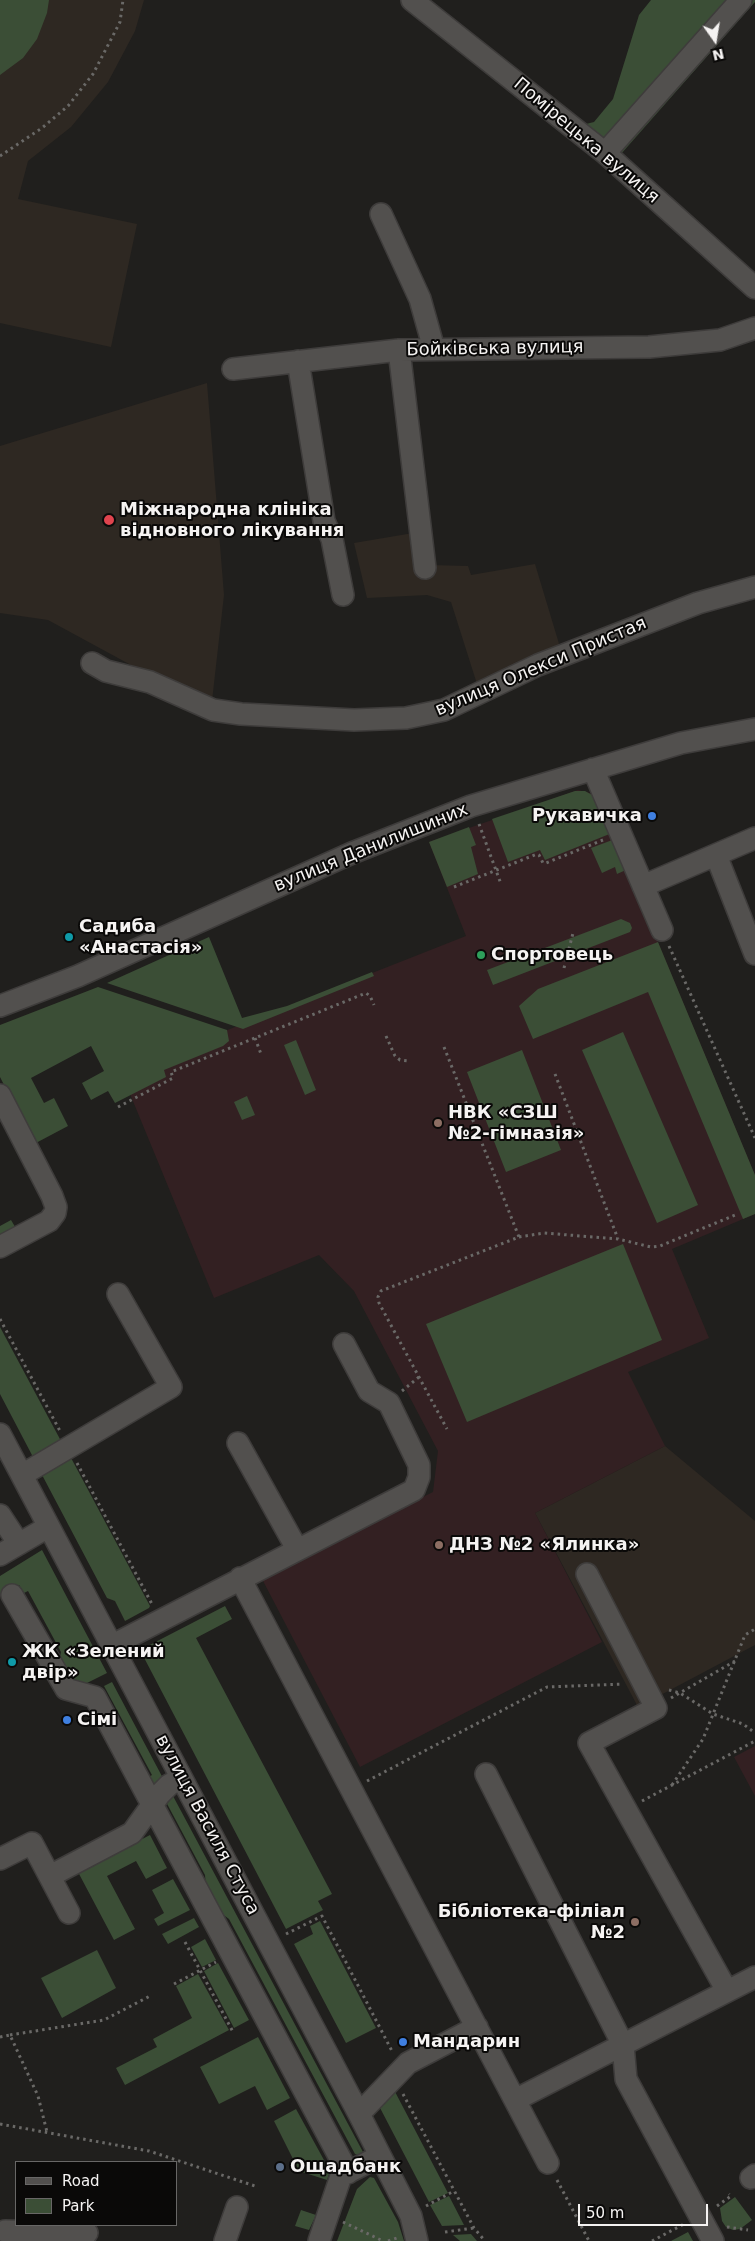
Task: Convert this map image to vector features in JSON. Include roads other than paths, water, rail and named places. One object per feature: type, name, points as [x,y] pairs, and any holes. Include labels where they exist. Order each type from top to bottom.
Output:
[{"type":"street","name":"Помірецька вулиця","points":[[412,0],[605,153],[755,288]]},
{"type":"street","points":[[605,153],[741,0]]},
{"type":"street","points":[[381,214],[420,299],[434,348]]},
{"type":"street","name":"Бойківська вулиця","points":[[233,369],[399,350],[434,348],[649,348],[720,340],[755,328]]},
{"type":"street","points":[[399,350],[424,568]]},
{"type":"street","points":[[298,361],[324,521],[332,539],[343,595]]},
{"type":"street","name":"вулиця Олекси Пристая","points":[[92,664],[106,671],[150,682],[212,710],[241,714],[354,720],[406,718],[444,710],[538,665],[698,603],[755,587]]},
{"type":"street","name":"вулиця Данилишиних","points":[[0,1006],[78,976],[352,853],[471,806],[684,742],[755,729]]},
{"type":"street","points":[[593,769],[662,930]]},
{"type":"street","points":[[643,886],[755,838]]},
{"type":"street","points":[[716,855],[755,954]]},
{"type":"street","points":[[0,1095],[56,1207],[55,1213],[49,1221],[0,1247]]},
{"type":"street","points":[[22,1475],[171,1387],[118,1294]]},
{"type":"street","points":[[111,1646],[296,1549],[414,1490],[419,1477],[418,1465],[389,1403],[369,1391],[344,1344]]},
{"type":"street","name":"вулиця Василя Стуса","points":[[0,1434],[380,2156],[417,2213]]},
{"type":"street","points":[[238,1443],[296,1549]]},
{"type":"street","points":[[0,1515],[19,1544]]},
{"type":"street","points":[[0,1556],[48,1527]]},
{"type":"street","points":[[586,1574],[656,1708],[589,1743],[727,1992]]},
{"type":"street","points":[[240,1578],[548,2163]]},
{"type":"street","points":[[12,1595],[66,1690],[95,1697],[348,2173]]},
{"type":"street","points":[[486,1774],[623,2045],[626,2079],[709,2211],[717,2234]]},
{"type":"street","points":[[50,1876],[126,1837],[137,1828],[152,1804],[169,1785],[182,1778]]},
{"type":"street","points":[[0,1859],[32,1843],[69,1913]]},
{"type":"street","points":[[515,2100],[755,1977]]},
{"type":"street","points":[[359,2114],[408,2062],[476,2027]]},
{"type":"street","points":[[319,2241],[342,2176],[380,2156]]},
{"type":"street","points":[[225,2241],[237,2207]]},
{"type":"street","points":[[417,2213],[438,2236]]},
{"type":"street","points":[[417,2213],[417,2241]]},
{"type":"street","points":[[4,2231],[87,2233]]},
{"type":"place","name":"Міжнародна клініка відновного лікування","points":[[109,520]]},
{"type":"place","name":"Рукавичка","points":[[652,816]]},
{"type":"place","name":"Садиба «Анастасія»","points":[[69,937]]},
{"type":"place","name":"Спортовець","points":[[481,955]]},
{"type":"place","name":"НВК «СЗШ №2-гімназія»","points":[[438,1123]]},
{"type":"place","name":"ДНЗ №2 «Ялинка»","points":[[439,1545]]},
{"type":"place","name":"ЖК «Зелений двір»","points":[[12,1662]]},
{"type":"place","name":"Сімі","points":[[67,1720]]},
{"type":"place","name":"Бібліотека-філіал №2","points":[[635,1922]]},
{"type":"place","name":"Мандарин","points":[[403,2042]]},
{"type":"place","name":"Ощадбанк","points":[[280,2167]]}]
